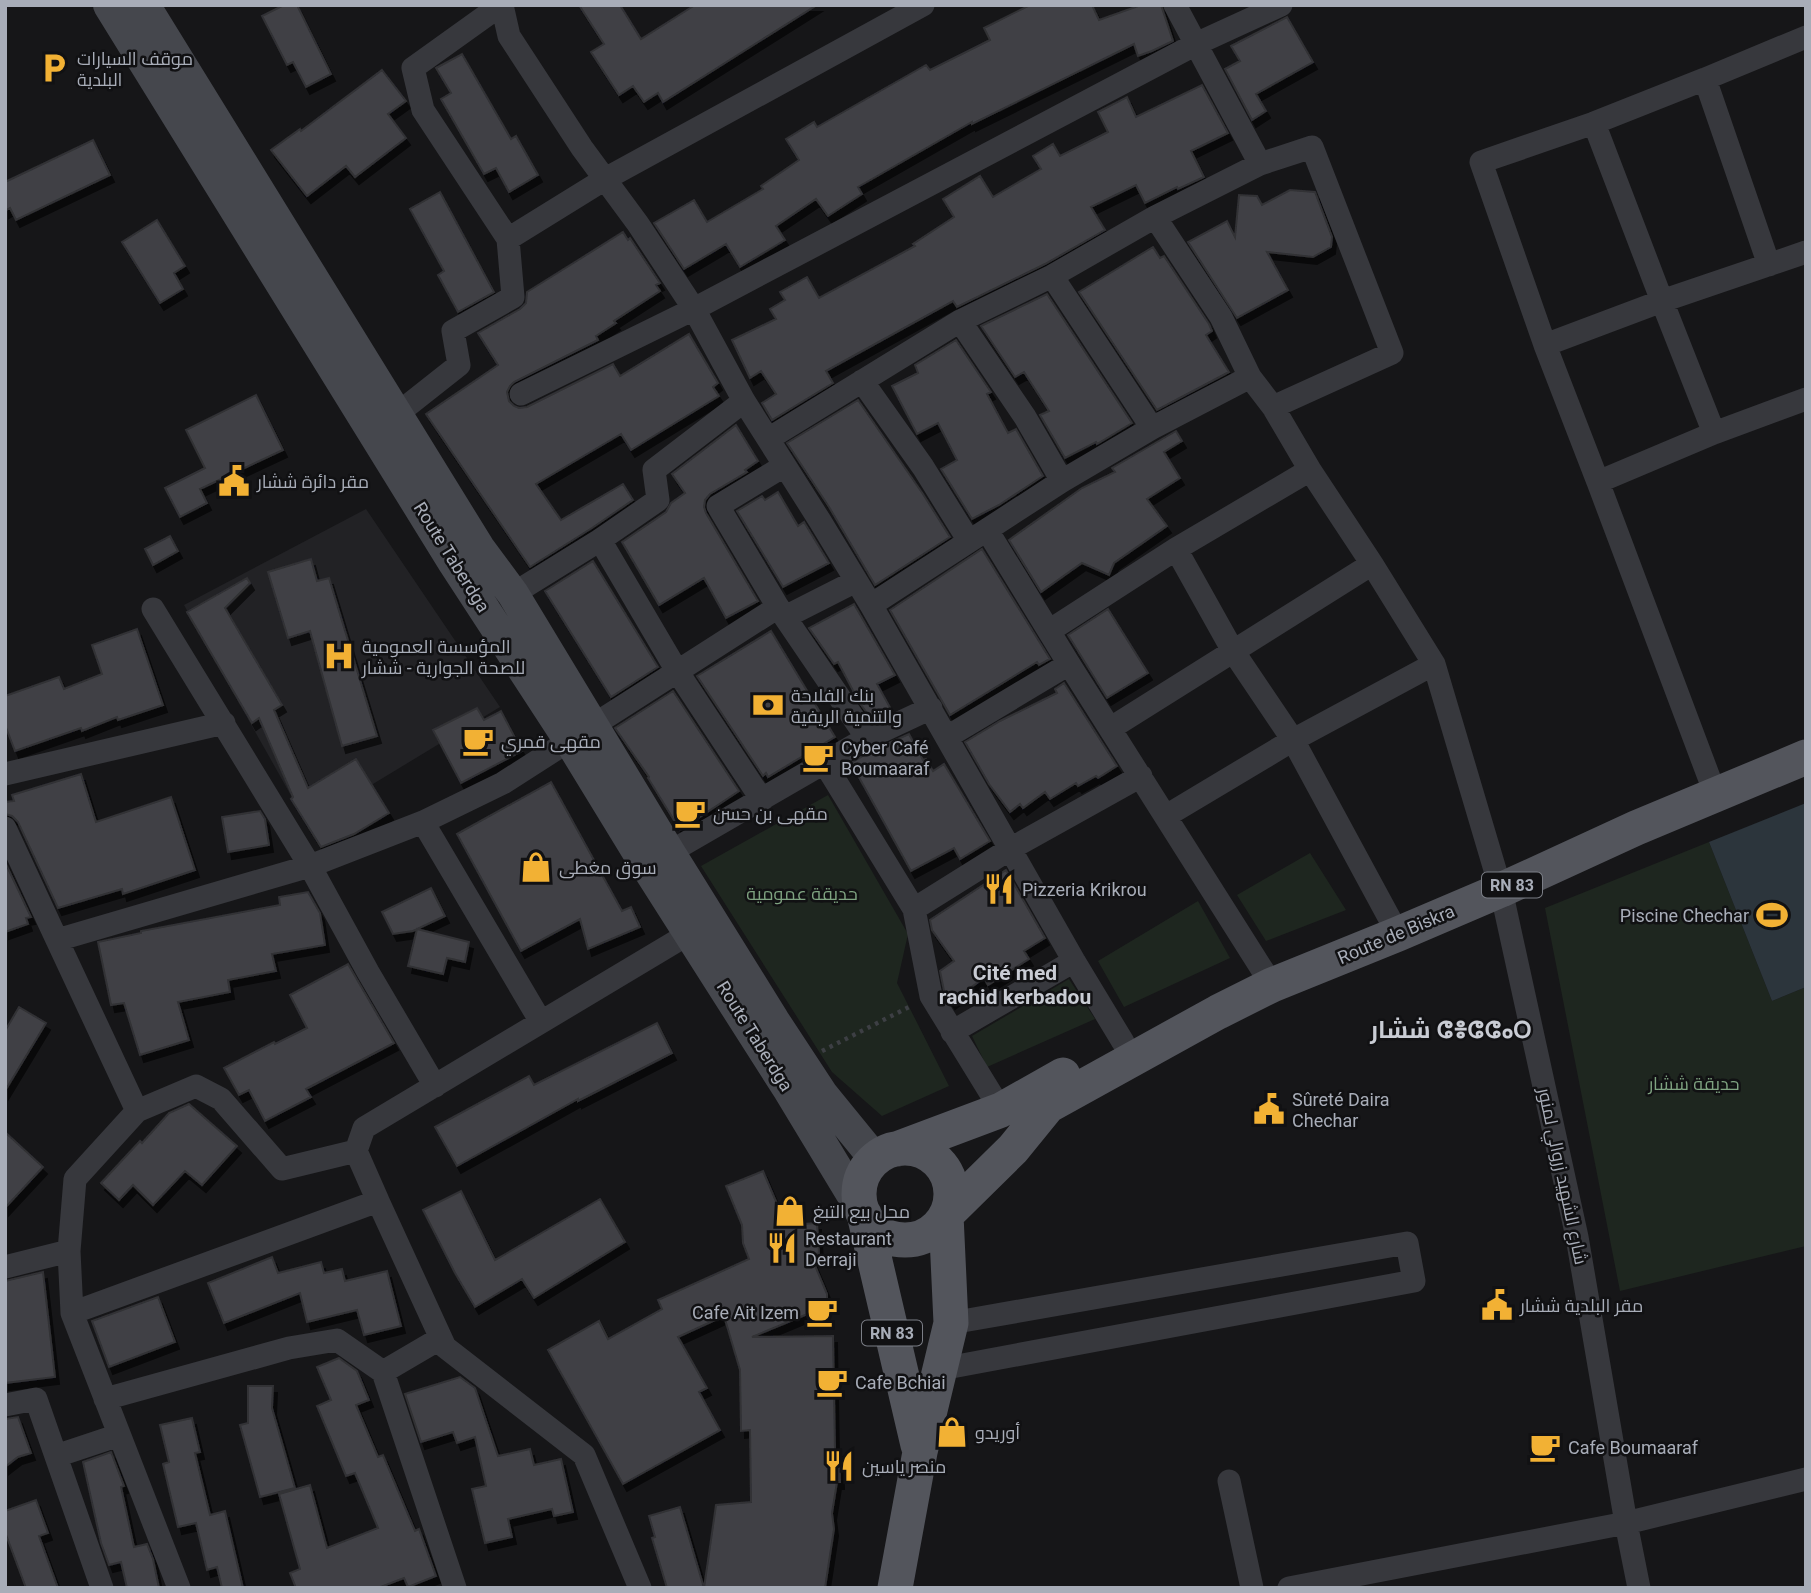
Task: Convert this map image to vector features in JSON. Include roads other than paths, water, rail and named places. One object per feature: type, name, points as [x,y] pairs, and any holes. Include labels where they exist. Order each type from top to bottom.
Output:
[{"type":"main road","name":"Route Taberdga","points":[[109,5],[384,421],[582,733],[658,860],[822,1094],[886,1154]]},
{"type":"main road","name":"Route Taberdga","points":[[144,5],[384,421]]},
{"type":"main road","name":"Route Taberdga","points":[[467,555],[513,594],[582,733]]},
{"type":"main road","name":"Route de Biskra","points":[[1218,1012],[1272,985],[1398,934],[1636,828],[1806,757]]},
{"type":"main road","name":"Route Taberdga","points":[[658,860],[690,933],[864,1214]]},
{"type":"main road","name":"RN 83","points":[[886,1154],[1001,1110],[1123,1042],[1218,1012]]},
{"type":"main road","name":"RN 83","points":[[895,1588],[920,1452],[951,1323],[946,1215],[1013,1149],[1048,1106],[1218,1012]]},
{"type":"main road","points":[[911,1148],[937,1161],[946,1172],[951,1186],[951,1201],[938,1226],[926,1234],[912,1239],[898,1239],[872,1226],[864,1214],[859,1191],[862,1179],[867,1168],[886,1154],[911,1148]]},
{"type":"main road","name":"RN 83","points":[[864,1214],[920,1452]]},
{"type":"street","points":[[384,421],[459,365],[453,331],[513,298],[508,239],[423,110],[413,68],[502,5],[509,36],[582,148],[638,224],[694,309],[744,401],[856,580],[1123,1042]]},
{"type":"street","points":[[508,239],[605,179],[923,5]]},
{"type":"street","points":[[1175,5],[1260,164]]},
{"type":"street","points":[[521,394],[694,309],[1196,44],[1281,5]]},
{"type":"street","points":[[1716,796],[1545,345],[1481,162],[1594,123],[1806,37]]},
{"type":"street","points":[[1704,79],[1769,265]]},
{"type":"street","points":[[1594,123],[1714,433]]},
{"type":"street","points":[[768,439],[960,321],[1052,276],[1155,217],[1260,164],[1312,146],[1392,353],[1273,407]]},
{"type":"street","name":"شارع الشهيد زروالي لمنور","points":[[1155,217],[1221,317],[1250,377],[1273,407],[1434,664],[1500,890],[1577,1237],[1639,1588]]},
{"type":"street","points":[[1545,345],[1662,301],[1806,252]]},
{"type":"street","points":[[1052,276],[1152,428]]},
{"type":"street","points":[[960,321],[1025,416],[1062,481]]},
{"type":"street","points":[[871,606],[1062,481],[1152,428],[1250,377]]},
{"type":"street","points":[[862,381],[923,467],[1049,631],[1272,985]]},
{"type":"street","points":[[1598,482],[1714,433],[1806,399]]},
{"type":"street","points":[[513,594],[658,500],[654,470],[744,401]]},
{"type":"street","points":[[784,466],[718,506],[782,612],[867,738]]},
{"type":"street","points":[[1049,631],[1176,549],[1310,470]]},
{"type":"street","points":[[600,540],[677,671],[762,800]]},
{"type":"street","points":[[1176,549],[1233,651],[1293,740],[1398,934]]},
{"type":"street","points":[[1111,729],[1372,564]]},
{"type":"street","points":[[57,940],[310,866],[423,822],[503,783],[677,671],[782,612],[856,580]]},
{"type":"street","points":[[153,609],[310,866],[435,1086]]},
{"type":"street","points":[[947,737],[1069,664]]},
{"type":"street","points":[[1166,816],[1293,740],[1434,664]]},
{"type":"street","points":[[658,860],[867,738],[931,708]]},
{"type":"street","points":[[5,774],[224,723]]},
{"type":"street","points":[[825,764],[915,909],[931,996],[1001,1110]]},
{"type":"street","points":[[915,909],[1010,849],[1141,776]]},
{"type":"street","points":[[423,822],[541,1022]]},
{"type":"street","points":[[5,828],[137,1111]]},
{"type":"street","points":[[640,1588],[584,1455],[445,1347],[356,1151],[364,1128],[690,933]]},
{"type":"street","points":[[951,1032],[1074,961]]},
{"type":"street","points":[[179,1588],[72,1313],[69,1251],[75,1180],[137,1111],[197,1086],[221,1099],[282,1169],[356,1151]]},
{"type":"street","points":[[72,1313],[378,1201]]},
{"type":"street","points":[[941,1369],[1415,1281],[1407,1242],[951,1323]]},
{"type":"street","points":[[5,1267],[69,1251]]},
{"type":"street","points":[[383,1371],[441,1338]]},
{"type":"street","points":[[105,1399],[289,1348],[337,1340],[383,1371],[455,1588]]},
{"type":"street","points":[[5,1405],[36,1399],[102,1588]]},
{"type":"street","points":[[55,1456],[119,1435]]},
{"type":"street","points":[[1289,1588],[1335,1583],[1626,1523],[1806,1479]]},
{"type":"street","points":[[1228,1480],[1252,1588]]},
{"type":"place","name":"موقف السيارات البلدية","points":[[54,68]]},
{"type":"place","name":"مقر دائرة ششار","points":[[234,481]]},
{"type":"place","name":"المؤسسة العمومية للصحة الجوارية - ششار","points":[[339,656]]},
{"type":"place","name":"بنك الفلاحة والتنمية الريفية","points":[[768,705]]},
{"type":"place","name":"مقهى قمري","points":[[478,741]]},
{"type":"place","name":"Cyber Café Boumaaraf","points":[[818,757]]},
{"type":"place","name":"مقهى بن حسن","points":[[690,813]]},
{"type":"place","name":"سوق مغطى","points":[[536,867]]},
{"type":"place","name":"Pizzeria Krikrou","points":[[999,889]]},
{"type":"place","name":"Piscine Chechar","points":[[1772,915]]},
{"type":"place","name":"Sûreté Daira Chechar","points":[[1269,1109]]},
{"type":"place","name":"محل بيع التبغ","points":[[790,1211]]},
{"type":"place","name":"Restaurant Derraji","points":[[782,1248]]},
{"type":"place","name":"مقر البلدية ششار","points":[[1497,1305]]},
{"type":"place","name":"Cafe Ait Izem","points":[[822,1312]]},
{"type":"place","name":"Cafe Bchiai","points":[[832,1382]]},
{"type":"place","name":"أوريدو","points":[[952,1432]]},
{"type":"place","name":"Cafe Boumaaraf","points":[[1545,1447]]},
{"type":"place","name":"منصر ياسين","points":[[839,1466]]},
{"type":"district","name":"Cité med rachid kerbadou","points":[[1015,985]]},
{"type":"district","name":"ششار ⵛⴻⵛⵛⴰⵔ","points":[[1451,1030]]},
{"type":"park label","name":"حديقة عمومية","points":[[802,893]]},
{"type":"park label","name":"حديقة ششار","points":[[1694,1083]]}]
